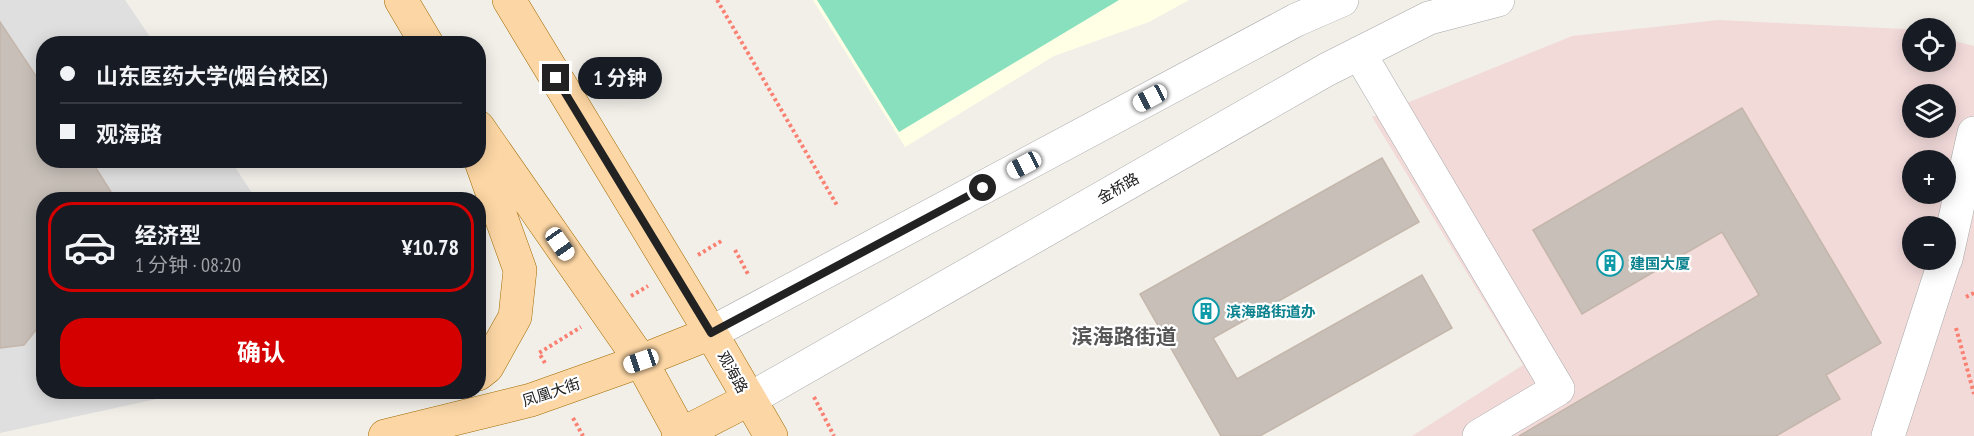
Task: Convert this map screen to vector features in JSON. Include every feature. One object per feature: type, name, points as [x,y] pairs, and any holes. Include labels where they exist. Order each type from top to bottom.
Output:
[{"type":"main road","points":[[401,0],[422,36]]},
{"type":"main road","name":"观海路","points":[[508,0],[711,333],[771,436]]},
{"type":"main road","points":[[486,138],[641,361],[680,436],[748,400]]},
{"type":"main road","points":[[483,168],[520,270],[515,318],[486,368]]},
{"type":"main road","name":"凤凰大街","points":[[385,436],[531,400],[641,361],[711,333]]},
{"type":"main road","points":[[385,436],[450,399]]},
{"type":"street","points":[[711,333],[1296,20],[1342,0]]},
{"type":"street","name":"金桥路","points":[[748,400],[1359,53],[1429,18],[1498,0]]},
{"type":"street","points":[[1359,53],[1558,389],[1479,436]]},
{"type":"street","points":[[1955,216],[1974,133]]},
{"type":"street","points":[[1888,436],[1941,270]]},
{"type":"path","points":[[717,0],[838,207]]},
{"type":"path","points":[[1953,318],[1974,394]]},
{"type":"shaded area","points":[[0,0],[125,0],[149,36],[36,36],[36,168],[236,168],[251,192],[36,192],[36,399],[157,399],[0,433]]},
{"type":"shaded area","points":[[813,0],[1189,0],[1149,22],[1054,56],[905,147]]},
{"type":"shaded area","points":[[1718,20],[1902,29],[1902,72],[1956,72],[1956,42],[1974,46],[1974,436],[1412,436],[1523,365],[1372,117],[1572,36]]},
{"type":"green space","points":[[817,0],[1119,0],[899,132]]},
{"type":"building","points":[[0,22],[36,76],[36,168],[96,168],[111,192],[36,192],[36,330],[24,345],[0,348]]},
{"type":"building","name":"建国大厦","points":[[1742,108],[1881,343],[1826,375],[1840,399],[1776,436],[1519,436],[1759,295],[1722,232],[1582,314],[1533,230]]},
{"type":"building","name":"滨海路街道办","points":[[1382,158],[1419,222],[1213,338],[1237,379],[1422,275],[1452,328],[1260,436],[1221,436],[1140,294]]},
{"type":"place","name":"建国大厦","points":[[1610,263]]},
{"type":"place","name":"滨海路街道办","points":[[1206,311]]},
{"type":"district","name":"滨海路街道","points":[[1124,336]]},
{"type":"route","points":[[556,78],[711,333],[983,188]]}]
